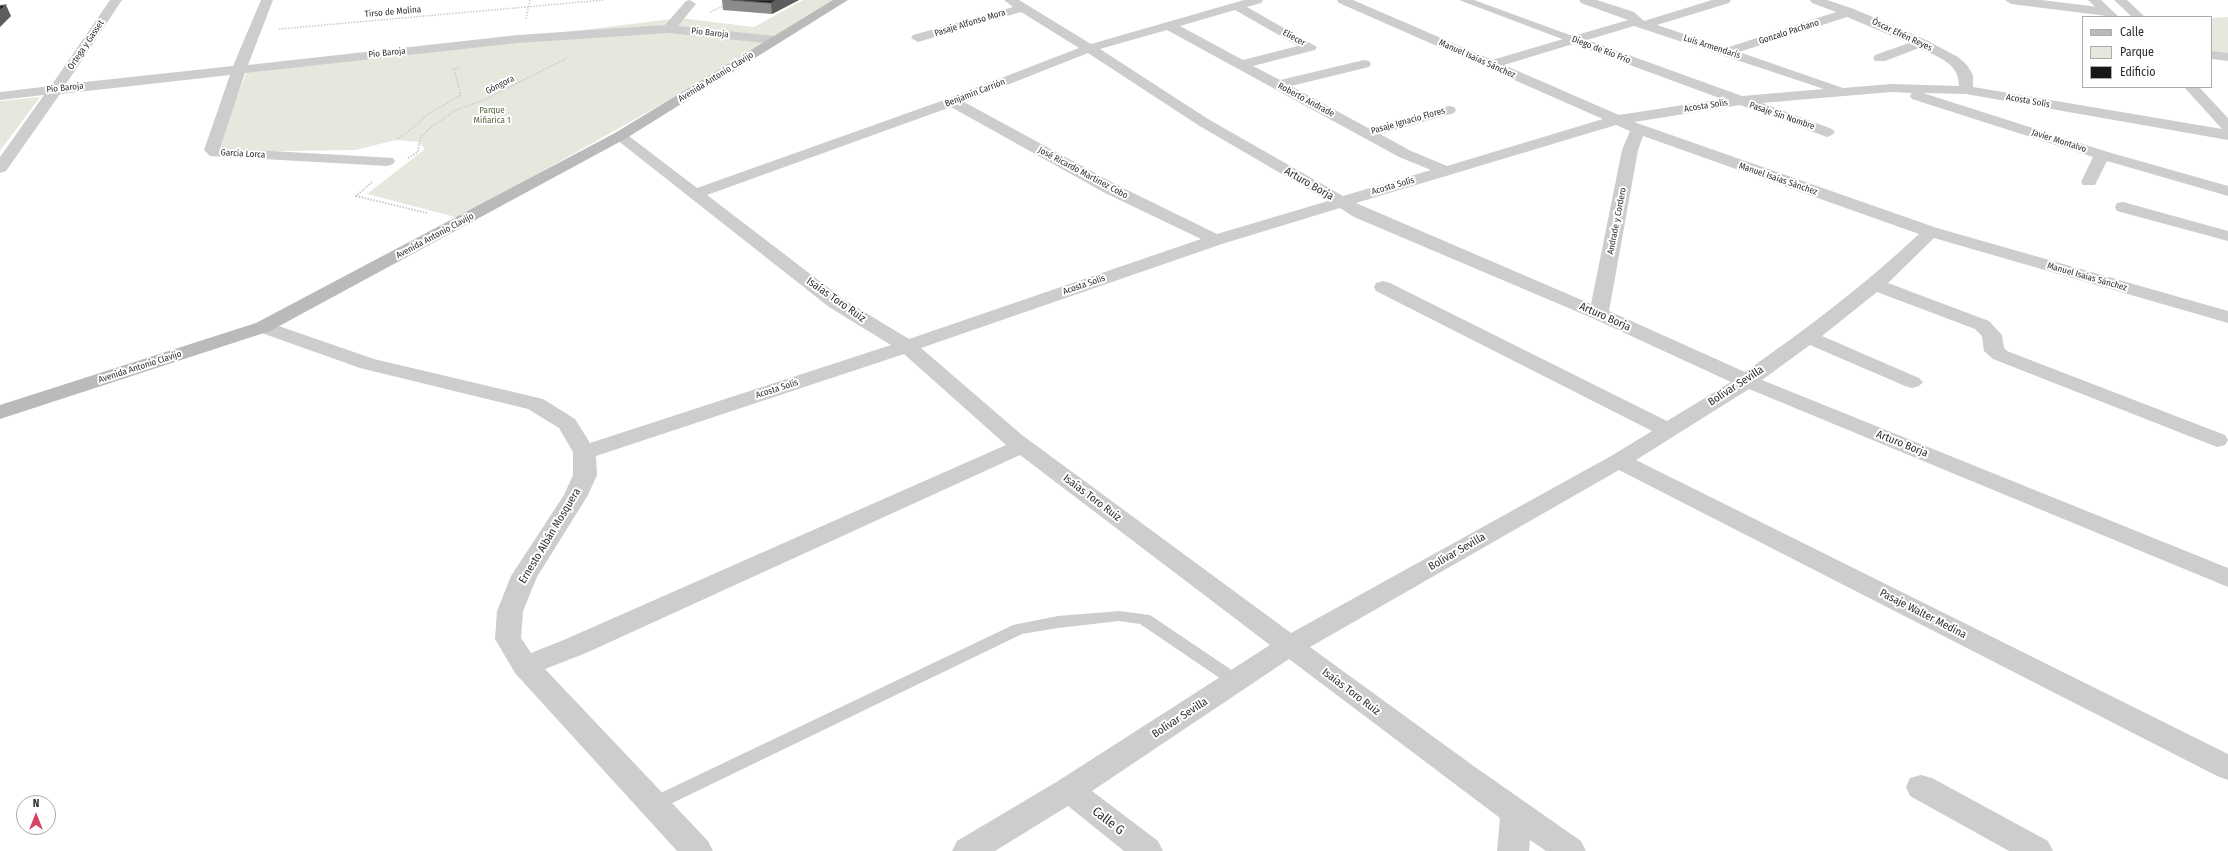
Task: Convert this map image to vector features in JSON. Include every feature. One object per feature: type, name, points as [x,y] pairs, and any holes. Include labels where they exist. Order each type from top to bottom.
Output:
[{"type":"main road","name":"Avenida Antonio Clavijo","points":[[0,412],[263,327],[462,222],[620,136],[842,0]]},
{"type":"street","name":"Ortega y Gasset","points":[[0,168],[116,0]]},
{"type":"street","name":"García Lorca","points":[[270,0],[254,31],[239,69],[212,150],[216,153],[387,160]]},
{"type":"street","name":"Benjamín Carrión","points":[[695,194],[952,102],[1089,48],[1257,0]]},
{"type":"street","name":"Manuel Isaías Sánchez","points":[[1343,0],[1638,129],[1931,232],[2228,317]]},
{"type":"street","name":"Diego de Río Frío","points":[[1464,0],[1737,101]]},
{"type":"street","name":"Luis Armendaris","points":[[1585,0],[1630,15],[1639,23],[1844,91]]},
{"type":"street","name":"Óscar Efrén Reyes","points":[[1816,0],[1850,12],[1921,43],[1962,68],[1966,75],[1966,90]]},
{"type":"street","points":[[2011,0],[2110,15]]},
{"type":"street","points":[[2094,0],[2110,15]]},
{"type":"street","points":[[2120,0],[2138,16]]},
{"type":"street","points":[[1490,65],[1714,1]]},
{"type":"street","points":[[669,29],[690,4]]},
{"type":"street","name":"Pasaje Alfonso Mora","points":[[918,38],[1016,4]]},
{"type":"street","name":"Arturo Borja","points":[[1016,4],[1089,48],[1203,122],[1360,213],[1599,314],[1746,381],[2228,578]]},
{"type":"street","name":"Eliecer","points":[[1236,6],[1310,47],[1241,65]]},
{"type":"street","name":"Gonzalo Pachano","points":[[1727,52],[1850,12]]},
{"type":"street","name":"Roberto Andrade","points":[[1168,26],[1405,154],[1446,171]]},
{"type":"street","name":"Pío Baroja","points":[[0,96],[488,42],[669,29],[775,40]]},
{"type":"street","points":[[1880,58],[1921,43]]},
{"type":"street","points":[[2212,55],[2228,57]]},
{"type":"street","points":[[1277,85],[1364,64]]},
{"type":"street","name":"Acosta Solís","points":[[584,452],[907,346],[1216,240],[1616,120],[1737,101],[1890,88],[1966,90],[2228,135]]},
{"type":"street","name":"Javier Montalvo","points":[[1890,88],[2102,155],[2228,192]]},
{"type":"street","points":[[2191,88],[2228,127]]},
{"type":"street","name":"Pasaje Sin Nombre","points":[[1737,101],[1827,132]]},
{"type":"street","name":"José Ricardo Martínez Cobo","points":[[952,102],[1111,189],[1216,240]]},
{"type":"street","name":"Pasaje Ignacio Flores","points":[[1367,133],[1449,110]]},
{"type":"street","name":"Andrade y Cordero","points":[[1599,314],[1630,150],[1638,129]]},
{"type":"street","name":"Isaías Toro Ruiz","points":[[620,136],[836,303],[907,346],[1022,446],[1289,646],[1570,851]]},
{"type":"street","points":[[2089,182],[2102,155]]},
{"type":"street","points":[[2123,207],[2228,236]]},
{"type":"street","name":"Bolívar Sevilla","points":[[968,851],[1069,790],[1289,646],[1618,461],[1746,381],[1808,337],[1886,275],[1931,232]]},
{"type":"street","points":[[1873,284],[1982,325],[1992,335],[1994,351],[2000,355],[2217,440]]},
{"type":"street","points":[[1383,287],[1668,430]]},
{"type":"street","name":"Ernesto Albán Mosquera","points":[[263,327],[367,364],[535,404],[567,424],[584,452],[585,474],[576,495],[524,576],[510,611],[508,639],[525,666],[697,851]]},
{"type":"street","points":[[1808,337],[1912,382]]},
{"type":"street","points":[[525,666],[576,646],[1022,446]]},
{"type":"street","name":"Pasaje Walter Medina","points":[[1618,461],[2228,768]]},
{"type":"street","points":[[1921,787],[2036,851]]},
{"type":"street","name":"Calle G","points":[[1069,790],[1147,851]]},
{"type":"street","points":[[1513,851],[1516,813]]},
{"type":"lane","points":[[654,804],[1019,628],[1058,622],[1119,616],[1144,619],[1236,681]]},
{"type":"path","name":"Tirso de Molina","points":[[254,31],[604,0]]},
{"type":"path","points":[[396,140],[418,124],[425,116],[461,94],[454,69],[484,58],[488,42]]},
{"type":"path","name":"Góngora","points":[[405,160],[418,152],[420,138],[423,135],[456,110],[484,100],[573,55]]},
{"type":"path","points":[[374,181],[356,196],[462,222]]},
{"type":"green space","name":"Parque Miñarica 1","points":[[803,0],[836,0],[719,72],[459,218],[367,194],[425,149],[419,142],[396,140],[355,150],[216,152],[247,71],[680,18],[754,27]]},
{"type":"green space","points":[[2228,17],[2228,55],[2212,53],[2212,18]]},
{"type":"green space","points":[[40,97],[0,151],[0,101]]},
{"type":"building","points":[[732,0],[777,0],[771,3]]},
{"type":"building","points":[[6,5],[0,10],[0,6]]}]
